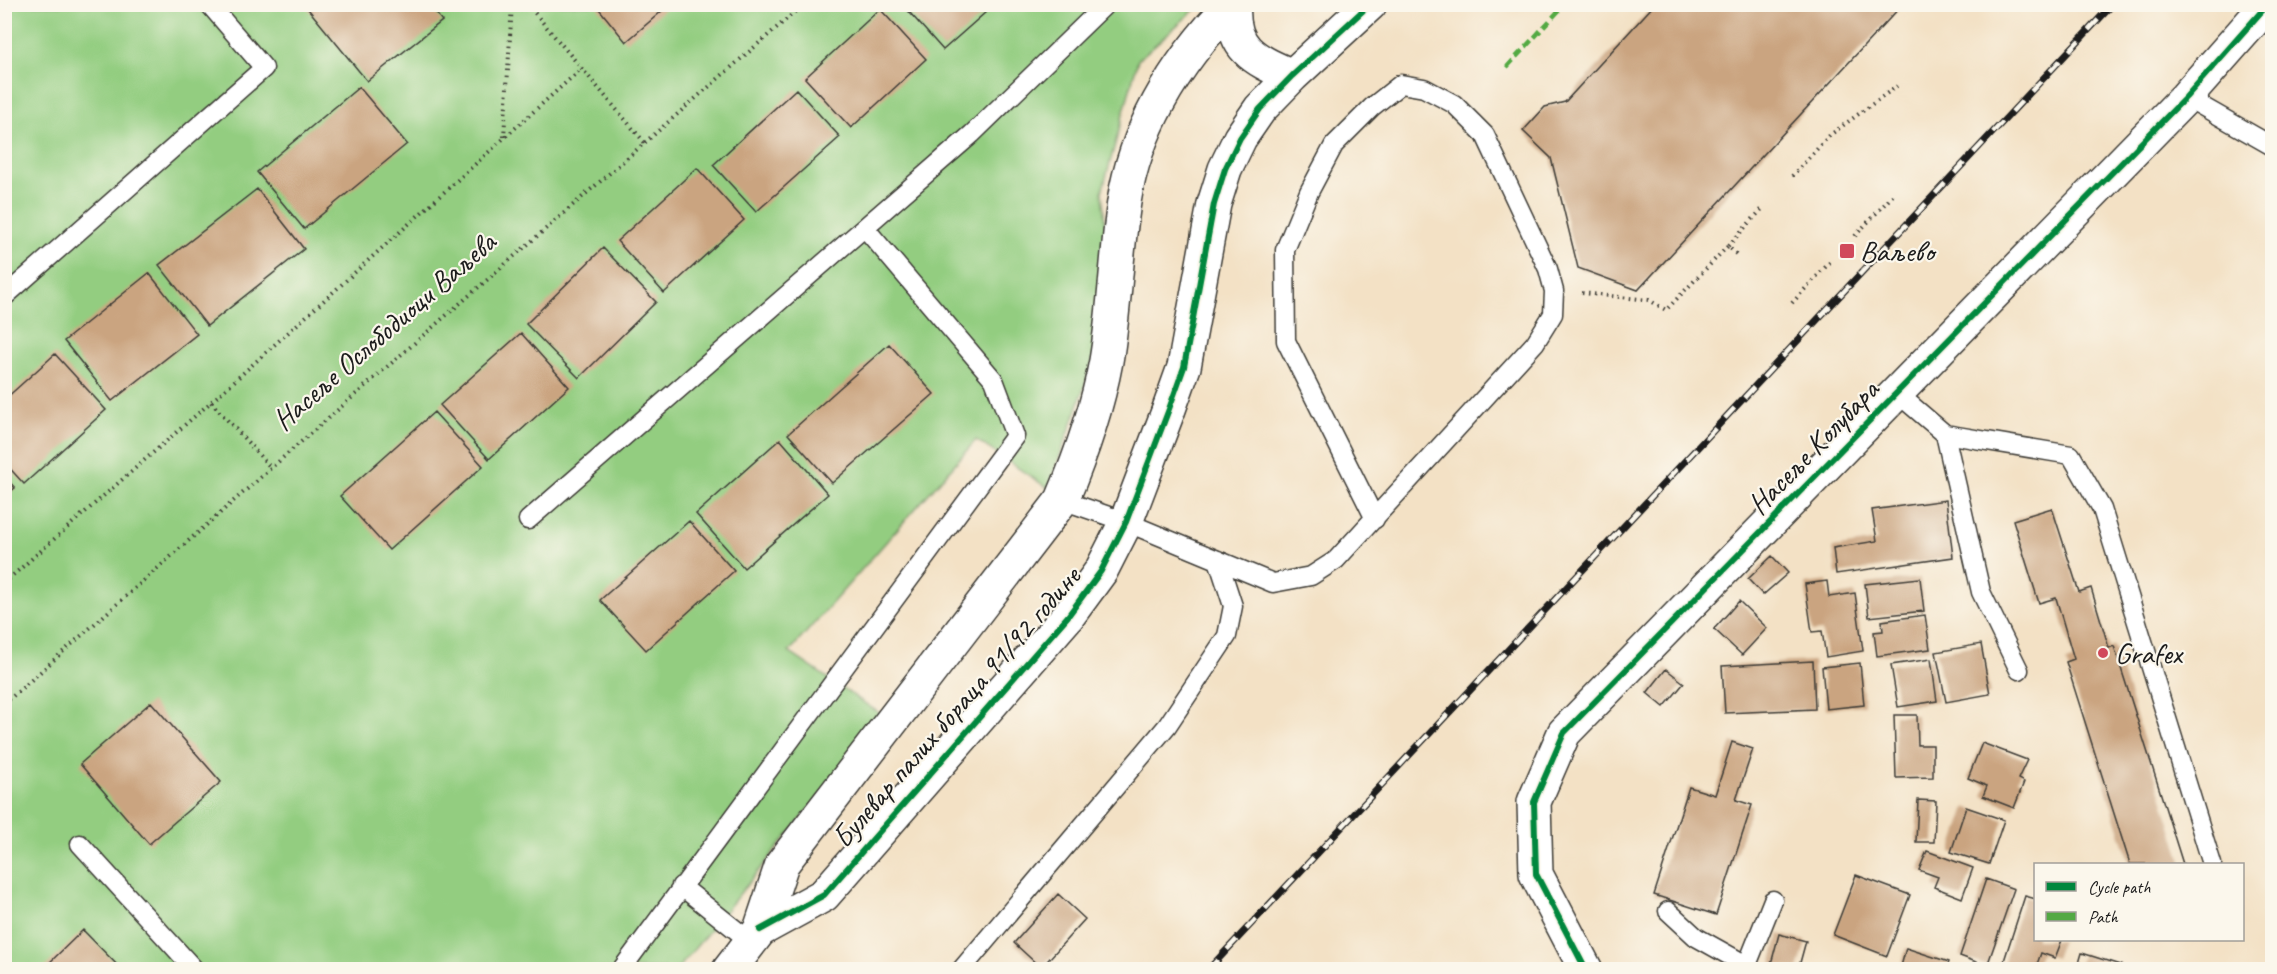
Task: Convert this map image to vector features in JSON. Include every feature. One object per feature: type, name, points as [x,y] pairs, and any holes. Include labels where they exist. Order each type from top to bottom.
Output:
[{"type":"street","points":[[1233,4],[1232,23],[1239,40],[1252,57],[1292,76]]},
{"type":"street","name":"Булевар палих бораца 91/92 године","points":[[729,969],[756,936],[782,864],[1062,500],[1081,457],[1104,370],[1124,200],[1135,157],[1151,115],[1174,73],[1205,32],[1233,4]]},
{"type":"street","name":"Булевар палих бораца 91/92 године","points":[[756,936],[824,895],[1068,616],[1101,571],[1126,522],[1184,366],[1214,204],[1225,169],[1240,138],[1260,109],[1370,4]]},
{"type":"street","name":"Насеље Колубара","points":[[1586,969],[1536,874],[1534,802],[1564,733],[2186,97],[2268,4]]},
{"type":"lane","points":[[4,297],[264,68],[208,4]]},
{"type":"lane","points":[[528,520],[972,134],[1106,4]]},
{"type":"lane","points":[[1062,500],[1126,522],[1273,583],[1311,576],[1336,560],[1375,519],[1535,343],[1553,314],[1554,291],[1548,269],[1485,135],[1454,104],[1424,88],[1401,84],[1372,107],[1334,145],[1309,192],[1285,250],[1286,341],[1375,519]]},
{"type":"lane","points":[[2186,97],[2272,146]]},
{"type":"lane","points":[[621,969],[1015,436],[994,380],[865,228]]},
{"type":"lane","points":[[1897,393],[1945,434],[2071,455],[2102,509],[2212,863]]},
{"type":"lane","points":[[1945,434],[1981,592],[2019,670]]},
{"type":"lane","points":[[961,969],[1167,726],[1227,636],[1233,606],[1218,560]]},
{"type":"lane","points":[[80,844],[195,969]]},
{"type":"lane","points":[[681,886],[756,936]]},
{"type":"lane","points":[[1668,911],[1696,937],[1747,968],[1773,900]]},
{"type":"path","points":[[504,137],[512,4]]},
{"type":"path","points":[[527,4],[645,143]]},
{"type":"path","points":[[1792,176],[1830,135],[1897,86]]},
{"type":"path","points":[[1855,237],[1894,194]]},
{"type":"path","points":[[1554,291],[1649,300],[1666,310],[1763,208]]},
{"type":"path","points":[[1728,246],[1738,256]]},
{"type":"path","points":[[1792,303],[1831,261]]},
{"type":"path","points":[[211,402],[271,468]]},
{"type":"green space","points":[[5,5],[1200,5],[1138,60],[1102,192],[1109,263],[1109,311],[1048,488],[976,440],[789,652],[885,717],[678,969],[5,970]]},
{"type":"building","points":[[304,4],[429,4],[442,21],[367,81]]},
{"type":"building","points":[[595,4],[670,4],[626,42]]},
{"type":"building","points":[[902,4],[995,4],[943,50]]},
{"type":"building","points":[[1655,4],[1903,4],[1638,290],[1578,268],[1551,158],[1523,131],[1545,107],[1565,102]]},
{"type":"building","points":[[880,9],[926,59],[851,128],[805,78]]},
{"type":"building","points":[[359,87],[407,144],[304,229],[257,172]]},
{"type":"building","points":[[796,89],[840,137],[756,212],[713,165]]},
{"type":"building","points":[[697,168],[744,220],[664,293],[617,241]]},
{"type":"building","points":[[257,189],[304,249],[207,326],[159,265]]},
{"type":"building","points":[[603,248],[656,302],[579,378],[526,324]]},
{"type":"building","points":[[149,273],[197,334],[112,401],[64,341]]},
{"type":"building","points":[[521,333],[569,387],[489,459],[440,405]]},
{"type":"building","points":[[889,344],[934,394],[832,483],[788,434]]},
{"type":"building","points":[[55,354],[106,410],[24,484],[4,462],[4,400]]},
{"type":"building","points":[[434,412],[483,466],[389,550],[340,496]]},
{"type":"building","points":[[780,439],[828,494],[744,568],[696,514]]},
{"type":"building","points":[[4,476],[15,488],[4,497]]},
{"type":"building","points":[[1946,500],[1953,557],[1836,574],[1833,548],[1877,541],[1872,510]]},
{"type":"building","points":[[2052,508],[2079,592],[2091,588],[2109,648],[2114,646],[2183,863],[2130,863],[2066,662],[2074,659],[2056,598],[2039,603],[2013,520]]},
{"type":"building","points":[[689,521],[734,571],[646,650],[600,600]]},
{"type":"building","points":[[1772,556],[1788,573],[1763,595],[1748,579]]},
{"type":"building","points":[[1920,578],[1924,611],[1869,617],[1865,584]]},
{"type":"building","points":[[1827,581],[1829,597],[1855,593],[1863,651],[1826,657],[1822,631],[1812,632],[1805,584]]},
{"type":"building","points":[[1739,601],[1767,628],[1742,655],[1714,629]]},
{"type":"building","points":[[1925,615],[1930,649],[1877,656],[1874,632],[1883,631],[1882,621]]},
{"type":"building","points":[[1981,644],[1990,694],[1946,702],[1936,652]]},
{"type":"building","points":[[1931,659],[1937,701],[1898,707],[1891,665]]},
{"type":"building","points":[[1813,661],[1815,709],[1725,713],[1722,666]]},
{"type":"building","points":[[1860,663],[1864,705],[1826,709],[1822,667]]},
{"type":"building","points":[[1666,669],[1684,683],[1664,707],[1647,693]]},
{"type":"building","points":[[151,702],[221,782],[149,844],[80,764]]},
{"type":"building","points":[[1894,715],[1917,715],[1918,745],[1933,745],[1933,777],[1896,778]]},
{"type":"building","points":[[1732,742],[1753,749],[1736,800],[1752,805],[1716,915],[1654,895],[1689,787],[1715,795]]},
{"type":"building","points":[[1982,743],[2027,760],[2018,779],[2024,782],[2014,808],[1983,796],[1987,786],[1968,778]]},
{"type":"building","points":[[1918,800],[1936,801],[1934,842],[1916,842]]},
{"type":"building","points":[[1966,807],[2004,820],[1989,864],[1951,852]]},
{"type":"building","points":[[1927,851],[1973,868],[1962,898],[1934,887],[1938,877],[1919,870]]},
{"type":"building","points":[[1856,875],[1910,895],[1887,956],[1833,935]]},
{"type":"building","points":[[1986,879],[2014,889],[1987,966],[1960,956]]},
{"type":"building","points":[[1058,894],[1085,919],[1041,968],[1014,943]]},
{"type":"building","points":[[2025,896],[2034,898],[2034,941],[2062,941],[2055,958],[2041,953],[2035,970],[2001,970]]},
{"type":"building","points":[[83,930],[122,970],[42,970]]},
{"type":"building","points":[[1779,934],[1806,941],[1798,970],[1771,964]]},
{"type":"building","points":[[1906,948],[1949,962],[1946,970],[1900,970]]},
{"type":"building","points":[[2082,953],[2133,969],[2133,970],[2077,970]]},
{"type":"railway","points":[[1208,970],[2113,4]]},
{"type":"marked path","points":[[1507,67],[1565,4]]},
{"type":"cycle path","points":[[760,930],[824,895],[1068,616],[1101,571],[1126,522],[1184,367],[1214,204],[1225,169],[1240,138],[1260,109],[1370,4]]},
{"type":"cycle path","points":[[1586,970],[1536,874],[1534,802],[1564,733],[2186,97],[2268,4]]},
{"type":"place","name":"Ваљево","points":[[1847,251]]},
{"type":"place","name":"Grafex","points":[[2103,653]]}]
